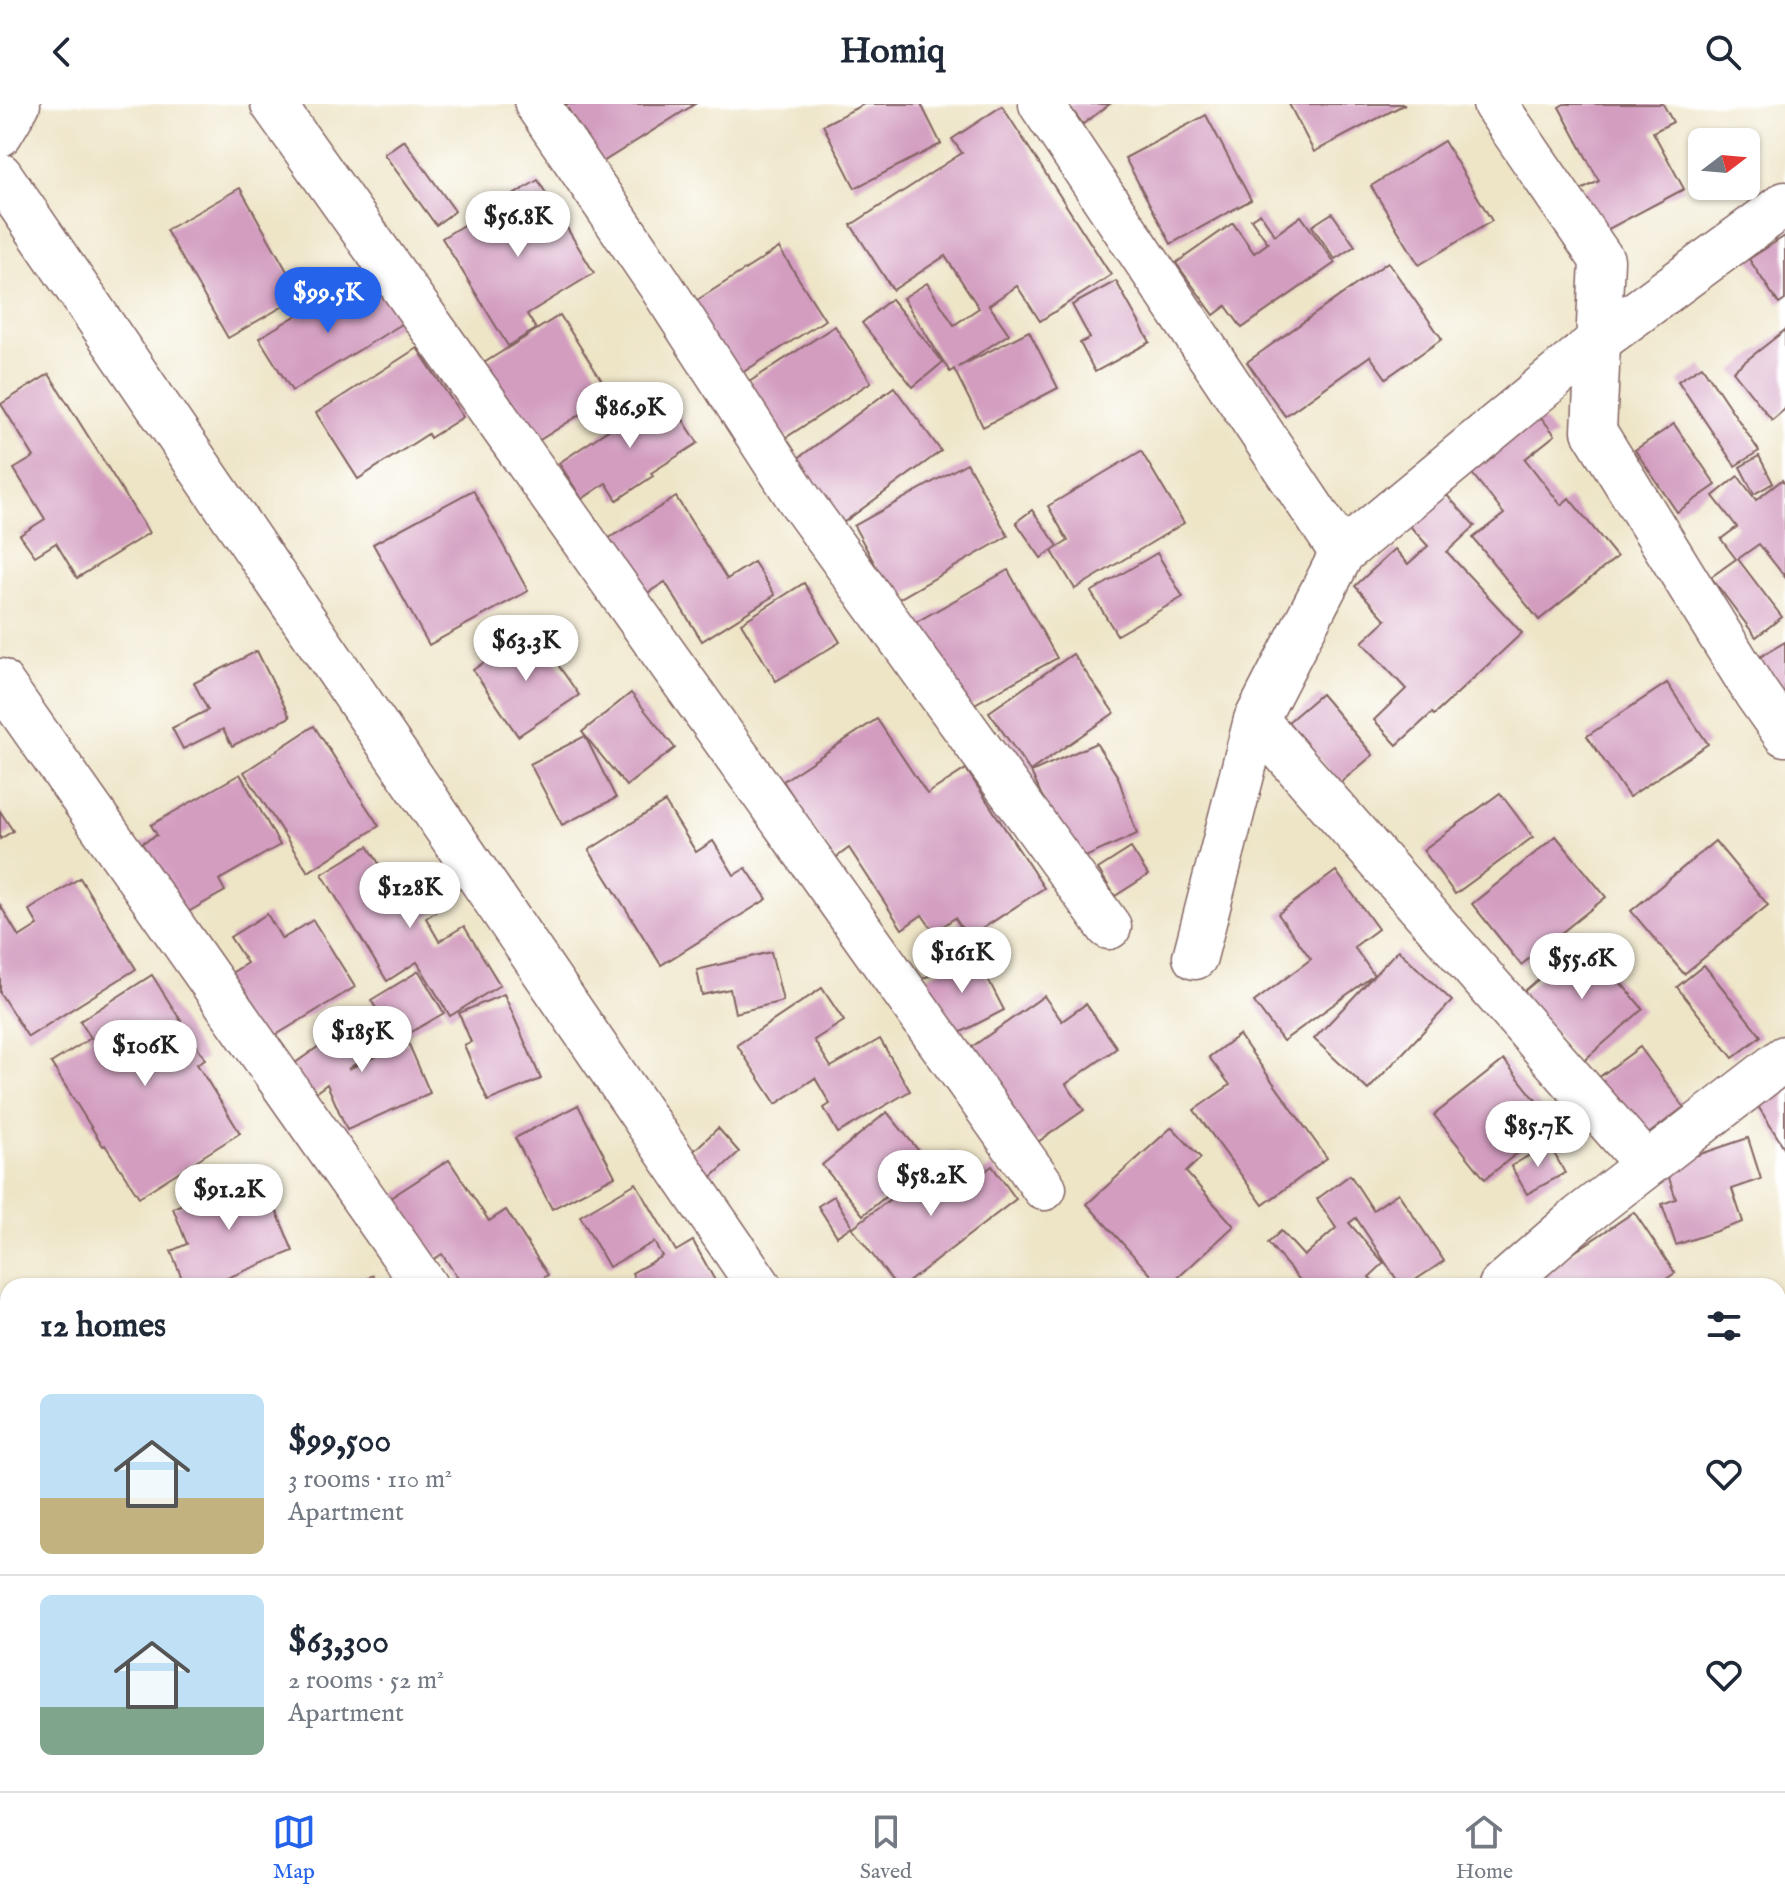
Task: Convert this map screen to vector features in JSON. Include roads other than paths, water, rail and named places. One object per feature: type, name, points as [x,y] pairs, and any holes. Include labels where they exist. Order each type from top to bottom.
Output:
[{"type":"street","points":[[0,134],[18,104]]},
{"type":"street","points":[[273,104],[1044,1188]]},
{"type":"street","points":[[537,104],[659,283],[799,499],[1109,927]]},
{"type":"street","points":[[1041,104],[1342,553]]},
{"type":"street","points":[[1495,104],[1602,260],[1594,431],[1756,693],[1785,734]]},
{"type":"street","points":[[0,175],[754,1278]]},
{"type":"street","points":[[1195,957],[1256,720],[1342,553],[1597,342],[1785,204]]},
{"type":"street","points":[[0,681],[419,1278]]},
{"type":"street","points":[[1256,720],[1646,1164]]},
{"type":"street","points":[[1515,1278],[1646,1164],[1785,1058]]}]
